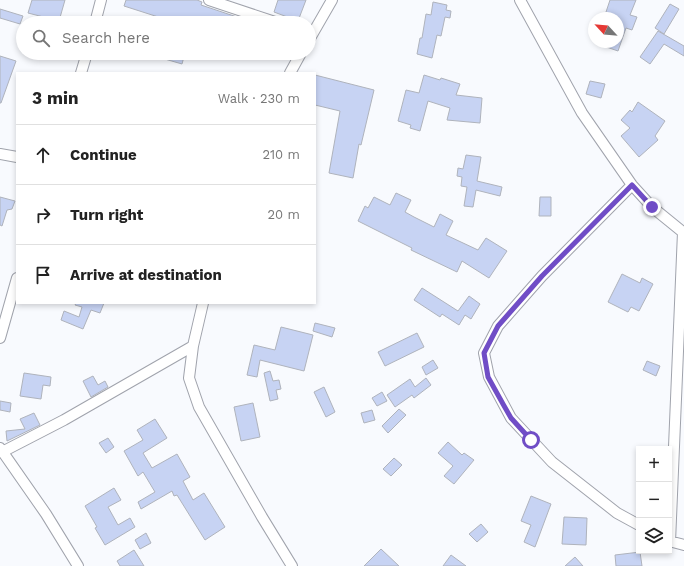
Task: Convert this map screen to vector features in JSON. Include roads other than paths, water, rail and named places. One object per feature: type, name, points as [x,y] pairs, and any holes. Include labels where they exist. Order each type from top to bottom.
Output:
[{"type":"street","points":[[97,16],[101,0]]},
{"type":"street","points":[[209,0],[257,16]]},
{"type":"street","points":[[316,26],[332,0]]},
{"type":"street","points":[[520,0],[582,113],[632,185],[652,207],[683,232],[671,518]]},
{"type":"street","points":[[81,72],[85,60]]},
{"type":"street","points":[[291,72],[297,60]]},
{"type":"street","points":[[0,154],[16,157]]},
{"type":"street","points":[[632,185],[542,276],[498,326],[484,353],[488,377],[511,418],[552,462],[617,513],[636,523]]},
{"type":"street","points":[[0,338],[16,282]]},
{"type":"street","points":[[203,304],[193,346],[189,378],[199,407],[292,566]]},
{"type":"street","points":[[78,566],[46,514],[2,449],[64,420],[193,346]]},
{"type":"street","points":[[672,542],[684,545]]}]
